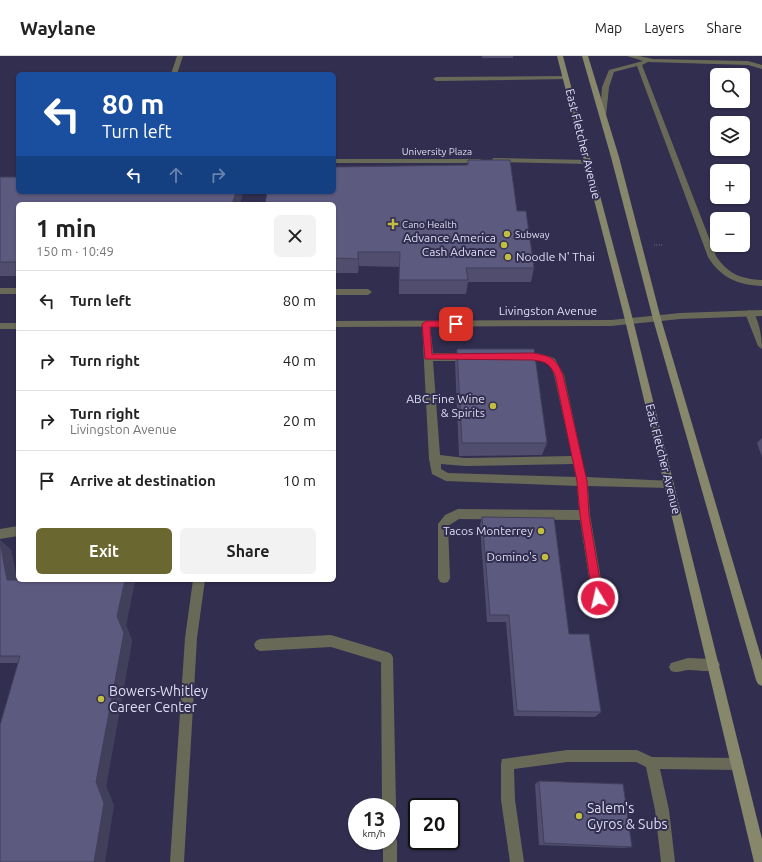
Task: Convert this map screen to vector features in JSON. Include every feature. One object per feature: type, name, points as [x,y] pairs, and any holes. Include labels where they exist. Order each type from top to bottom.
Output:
[{"type":"main road","name":"East Fletcher Avenue","points":[[560,56],[629,320],[761,862]]},
{"type":"main road","name":"East Fletcher Avenue","points":[[585,56],[603,116],[657,319],[760,663],[762,680]]},
{"type":"street","points":[[175,72],[180,56]]},
{"type":"street","points":[[630,56],[748,63],[762,68]]},
{"type":"street","points":[[603,116],[607,77],[611,71],[639,64],[652,58]]},
{"type":"street","points":[[639,64],[712,257],[719,267],[732,278],[744,283],[762,283]]},
{"type":"street","points":[[436,80],[566,78]]},
{"type":"street","name":"University Plaza","points":[[336,161],[548,160],[588,162]]},
{"type":"street","points":[[0,291],[16,291]]},
{"type":"street","points":[[336,292],[368,292]]},
{"type":"street","points":[[749,313],[762,346]]},
{"type":"street","name":"Livingston Avenue","points":[[336,324],[611,323],[680,316],[762,313]]},
{"type":"street","points":[[426,324],[436,471],[446,477],[669,484]]},
{"type":"street","points":[[0,326],[16,326]]},
{"type":"street","points":[[428,357],[480,357]]},
{"type":"street","points":[[510,357],[533,357],[549,360],[554,364],[559,375],[582,481],[585,515],[598,598]]},
{"type":"street","points":[[434,458],[465,462],[578,460]]},
{"type":"street","points":[[444,578],[443,524],[449,518],[458,514],[585,515]]},
{"type":"street","points":[[0,534],[16,531]]},
{"type":"street","points":[[176,862],[191,638],[199,582]]},
{"type":"street","points":[[260,644],[331,641],[387,658],[389,798]]},
{"type":"street","points":[[675,667],[688,664],[714,666]]},
{"type":"street","points":[[517,862],[508,800],[507,764],[567,756],[637,756],[652,763],[737,764]]},
{"type":"street","points":[[652,763],[662,810],[668,862]]},
{"type":"street","points":[[390,850],[390,862]]},
{"type":"path","points":[[654,245],[664,245]]},
{"type":"building","points":[[468,160],[510,160],[517,211],[526,211],[534,268],[466,268],[468,280],[399,280],[400,252],[358,252],[358,259],[336,258],[336,202],[265,202],[267,194],[336,194],[336,167],[468,165]]},
{"type":"building","points":[[0,177],[16,177],[16,194],[235,194],[233,202],[16,202],[16,262],[0,262]]},
{"type":"building","points":[[457,349],[534,349],[547,443],[462,443]]},
{"type":"building","points":[[482,517],[554,518],[569,634],[589,634],[601,712],[517,711],[509,615],[490,615]]},
{"type":"building","points":[[0,542],[7,580],[16,580],[16,582],[125,582],[117,616],[124,633],[96,782],[104,803],[94,862],[0,862],[0,725],[20,656],[0,656]]},
{"type":"building","name":"Salem's Gyros & Subs","points":[[539,781],[623,784],[632,847],[544,843]]},
{"type":"place","name":"Cano Health","points":[[393,224]]},
{"type":"place","name":"Subway","points":[[507,234]]},
{"type":"place","name":"Advance America Cash Advance","points":[[504,245]]},
{"type":"place","name":"Noodle N' Thai","points":[[508,257]]},
{"type":"place","name":"ABC Fine Wine & Spirits","points":[[493,406]]},
{"type":"place","name":"Tacos Monterrey","points":[[541,531]]},
{"type":"place","name":"Domino's","points":[[545,557]]},
{"type":"place","name":"Bowers-Whitley Career Center","points":[[101,699]]},
{"type":"place","name":"Salem's Gyros & Subs","points":[[579,816]]},
{"type":"route","points":[[456,324],[426,324],[428,357],[533,357],[544,358],[554,364],[559,375],[582,481],[585,515],[598,598]]}]
